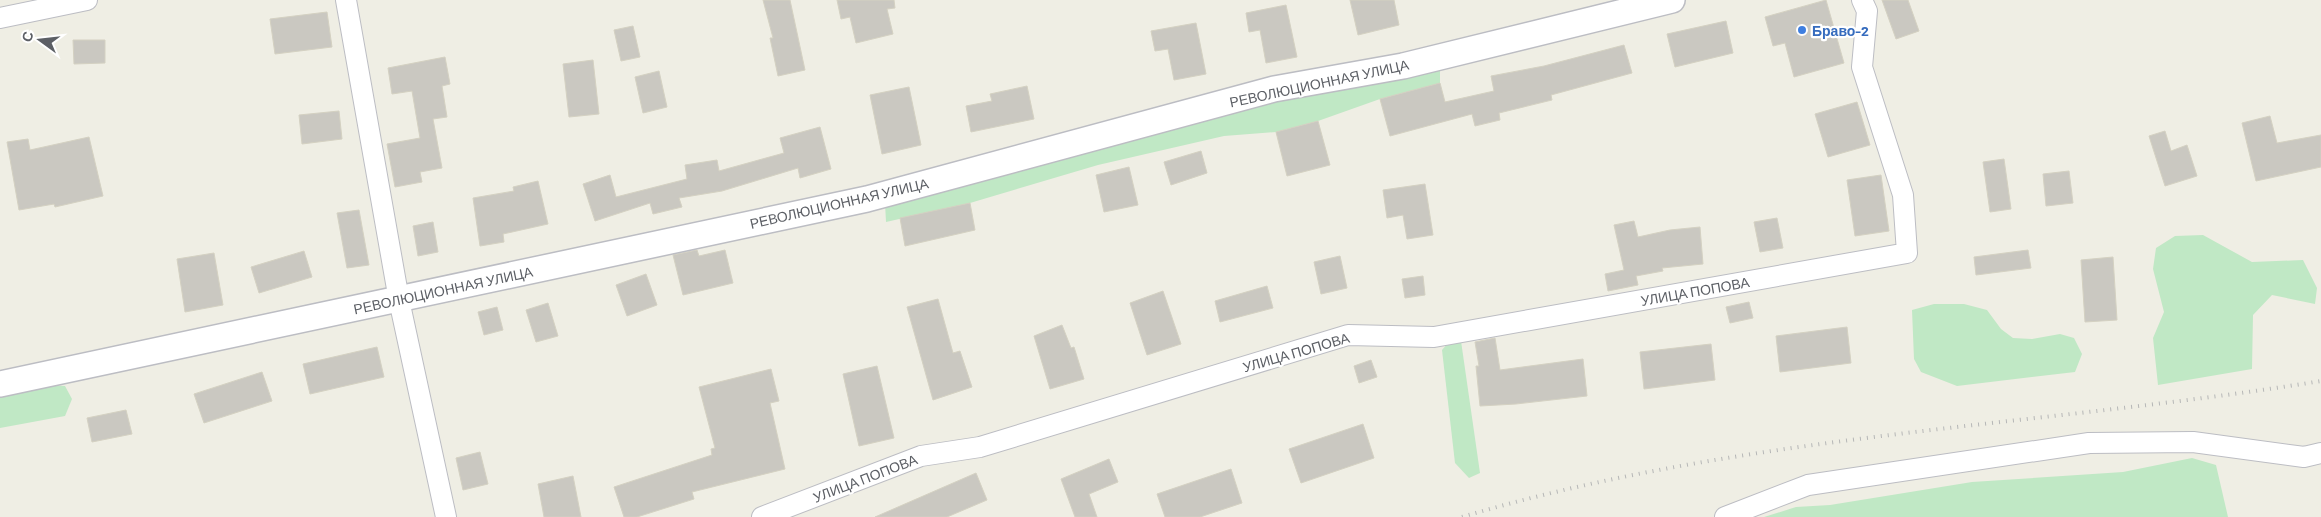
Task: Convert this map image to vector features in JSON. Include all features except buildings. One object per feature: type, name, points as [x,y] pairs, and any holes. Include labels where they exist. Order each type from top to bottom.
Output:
[{"type":"street","points":[[0,18],[88,0]]},
{"type":"street","points":[[346,0],[400,300],[446,517]]},
{"type":"street","name":"РЕВОЛЮЦИОННАЯ УЛИЦА","points":[[0,384],[867,199],[1274,89],[1402,66],[1672,0]]},
{"type":"street","name":"УЛИЦА ПОПОВА","points":[[762,517],[921,456],[980,447],[1348,335],[1434,337],[1907,253],[1903,195],[1862,67],[1867,11],[1862,0]]},
{"type":"street","points":[[1725,517],[1808,486],[2089,444],[2193,442],[2312,455]]},
{"type":"green space","points":[[1440,64],[1440,83],[1380,99],[1318,121],[1276,132],[1224,136],[1098,165],[970,203],[886,222],[885,203],[1024,166],[1149,136],[1268,101]]},
{"type":"green space","points":[[2203,235],[2252,262],[2303,260],[2317,288],[2315,304],[2272,295],[2253,315],[2252,369],[2158,385],[2153,338],[2164,312],[2153,269],[2156,248],[2175,236]]},
{"type":"green space","points":[[1934,304],[1964,304],[1987,310],[2001,329],[2013,338],[2032,339],[2060,334],[2074,338],[2082,354],[2075,372],[1957,386],[1921,372],[1914,359],[1912,310]]},
{"type":"green space","points":[[1461,341],[1480,473],[1469,478],[1455,463],[1442,350],[1449,342]]},
{"type":"green space","points":[[48,385],[65,386],[72,399],[65,416],[0,428],[0,395]]},
{"type":"green space","points":[[2192,458],[2216,465],[2228,517],[1764,517],[1796,507],[1830,505],[1972,482],[2123,472]]},
{"type":"railway","points":[[1462,517],[1567,489],[1674,467],[1781,450],[1889,435],[2213,397],[2321,381]]},
{"type":"place","name":"Браво-2","points":[[1802,30]]}]
